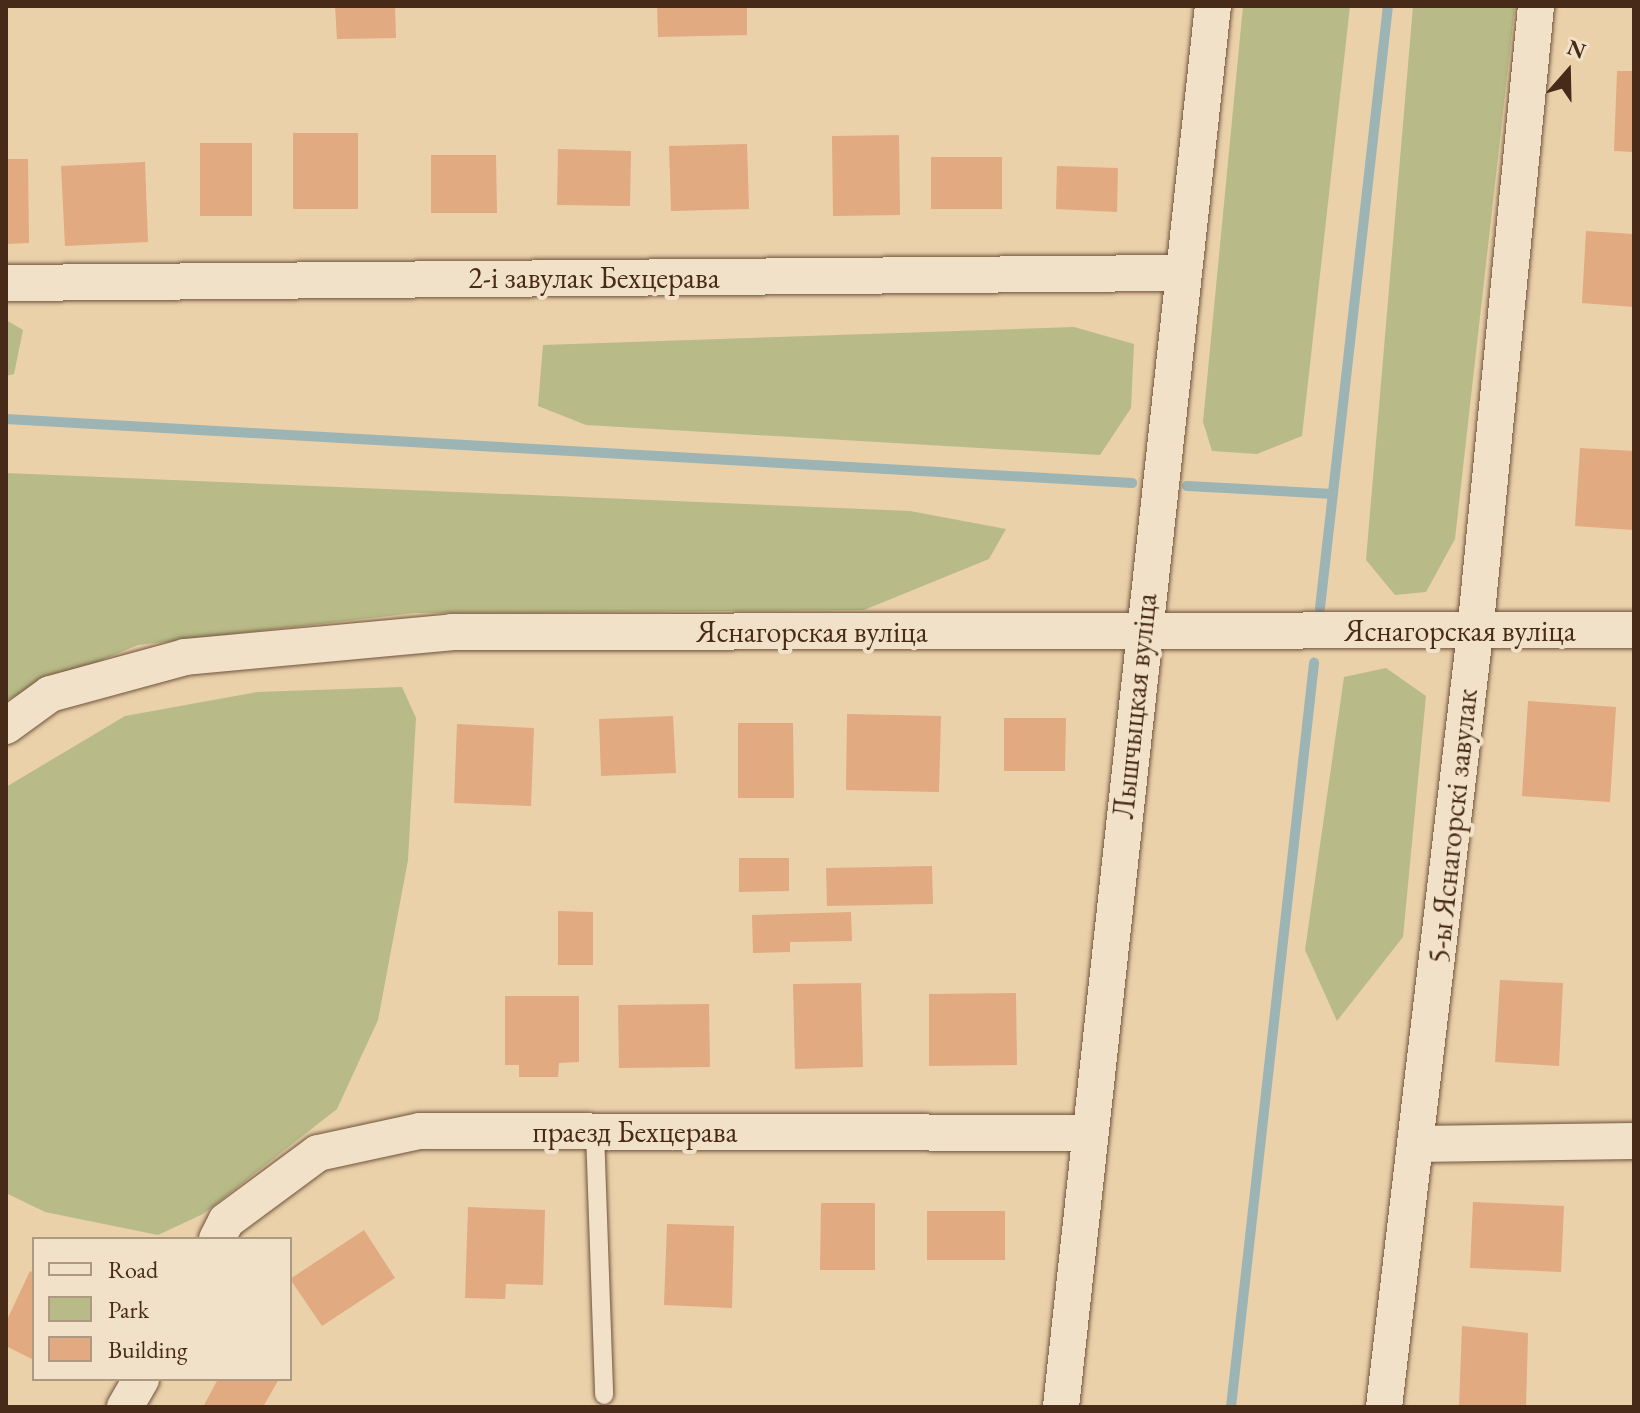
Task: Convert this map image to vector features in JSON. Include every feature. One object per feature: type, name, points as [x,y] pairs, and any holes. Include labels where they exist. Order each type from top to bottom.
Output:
[{"type":"street","name":"Лышчыцкая вуліца","points":[[1061,1407],[1213,6]]},
{"type":"street","name":"5-ы Яснагорскі завулак","points":[[1384,1407],[1475,633],[1536,6]]},
{"type":"street","name":"2-і завулак Бехцерава","points":[[6,283],[1183,273]]},
{"type":"street","name":"Яснагорская вуліца","points":[[6,726],[50,694],[185,657],[452,632],[1475,633],[1634,630]]},
{"type":"street","name":"праезд Бехцерава","points":[[218,1237],[226,1221],[318,1153],[420,1131],[1089,1133]]},
{"type":"street","points":[[1417,1144],[1634,1141]]},
{"type":"street","points":[[125,1407],[140,1381]]},
{"type":"lane","points":[[595,1132],[604,1395]]},
{"type":"green space","points":[[1243,6],[1350,6],[1302,436],[1257,454],[1212,451],[1203,422]]},
{"type":"green space","points":[[1413,6],[1515,6],[1455,539],[1426,592],[1395,595],[1366,560]]},
{"type":"green space","points":[[6,320],[23,330],[14,374],[6,376]]},
{"type":"green space","points":[[1074,327],[1134,344],[1131,408],[1100,455],[586,425],[538,406],[543,345]]},
{"type":"green space","points":[[6,473],[910,511],[1006,529],[989,559],[864,610],[415,613],[138,645],[6,700]]},
{"type":"green space","points":[[1386,668],[1426,696],[1403,937],[1337,1021],[1305,950],[1344,677]]},
{"type":"green space","points":[[402,687],[416,718],[408,860],[378,1020],[337,1109],[203,1214],[158,1235],[45,1212],[6,1193],[6,787],[125,716],[257,692]]},
{"type":"building","points":[[335,6],[395,6],[396,38],[337,39]]},
{"type":"building","points":[[657,6],[747,6],[747,35],[658,37]]},
{"type":"building","points":[[1617,71],[1634,71],[1634,152],[1614,151]]},
{"type":"building","points":[[293,133],[358,133],[358,209],[293,209]]},
{"type":"building","points":[[899,135],[900,215],[833,216],[832,136]]},
{"type":"building","points":[[200,143],[252,143],[252,216],[200,216]]},
{"type":"building","points":[[747,144],[749,209],[671,211],[669,146]]},
{"type":"building","points":[[558,149],[631,151],[630,206],[557,205]]},
{"type":"building","points":[[431,155],[496,155],[497,213],[431,213]]},
{"type":"building","points":[[931,157],[1002,157],[1002,209],[931,209]]},
{"type":"building","points":[[6,159],[28,159],[29,243],[6,244]]},
{"type":"building","points":[[145,162],[148,242],[65,246],[61,166]]},
{"type":"building","points":[[1057,166],[1118,168],[1117,212],[1056,209]]},
{"type":"building","points":[[1586,231],[1634,234],[1634,307],[1582,303]]},
{"type":"building","points":[[1580,448],[1634,451],[1633,530],[1575,526]]},
{"type":"building","points":[[1528,701],[1616,707],[1610,802],[1522,796]]},
{"type":"building","points":[[847,714],[941,716],[939,792],[846,790]]},
{"type":"building","points":[[673,716],[676,773],[601,776],[599,719]]},
{"type":"building","points":[[1004,718],[1066,718],[1065,771],[1004,771]]},
{"type":"building","points":[[738,723],[793,723],[794,798],[738,798]]},
{"type":"building","points":[[457,724],[534,728],[531,806],[454,803]]},
{"type":"building","points":[[739,858],[789,858],[789,891],[739,892]]},
{"type":"building","points":[[932,866],[933,904],[827,906],[826,868]]},
{"type":"building","points":[[558,911],[593,912],[593,965],[558,965]]},
{"type":"building","points":[[851,912],[852,941],[790,942],[790,952],[753,953],[752,915]]},
{"type":"building","points":[[1500,980],[1563,983],[1559,1066],[1495,1062]]},
{"type":"building","points":[[861,983],[863,1067],[795,1069],[793,984]]},
{"type":"building","points":[[1016,993],[1017,1065],[929,1066],[929,994]]},
{"type":"building","points":[[505,996],[579,996],[579,1062],[559,1063],[558,1077],[519,1077],[519,1065],[505,1065]]},
{"type":"building","points":[[709,1004],[710,1067],[619,1068],[618,1005]]},
{"type":"building","points":[[1473,1202],[1564,1206],[1561,1272],[1470,1268]]},
{"type":"building","points":[[821,1203],[875,1203],[875,1270],[820,1270]]},
{"type":"building","points":[[468,1207],[545,1210],[543,1285],[506,1284],[505,1299],[465,1298]]},
{"type":"building","points":[[927,1211],[1005,1211],[1005,1260],[927,1260]]},
{"type":"building","points":[[667,1224],[734,1226],[732,1308],[664,1305]]},
{"type":"building","points":[[364,1230],[395,1278],[322,1326],[292,1278]]},
{"type":"building","points":[[30,1271],[32,1359],[6,1346],[6,1322]]},
{"type":"building","points":[[1462,1326],[1528,1333],[1526,1407],[1459,1407]]},
{"type":"building","points":[[217,1381],[278,1381],[263,1407],[203,1407]]},
{"type":"waterway","points":[[1320,608],[1388,6]]},
{"type":"waterway","points":[[6,419],[1132,483]]},
{"type":"waterway","points":[[1187,486],[1333,494]]},
{"type":"waterway","points":[[1231,1407],[1314,663]]}]
